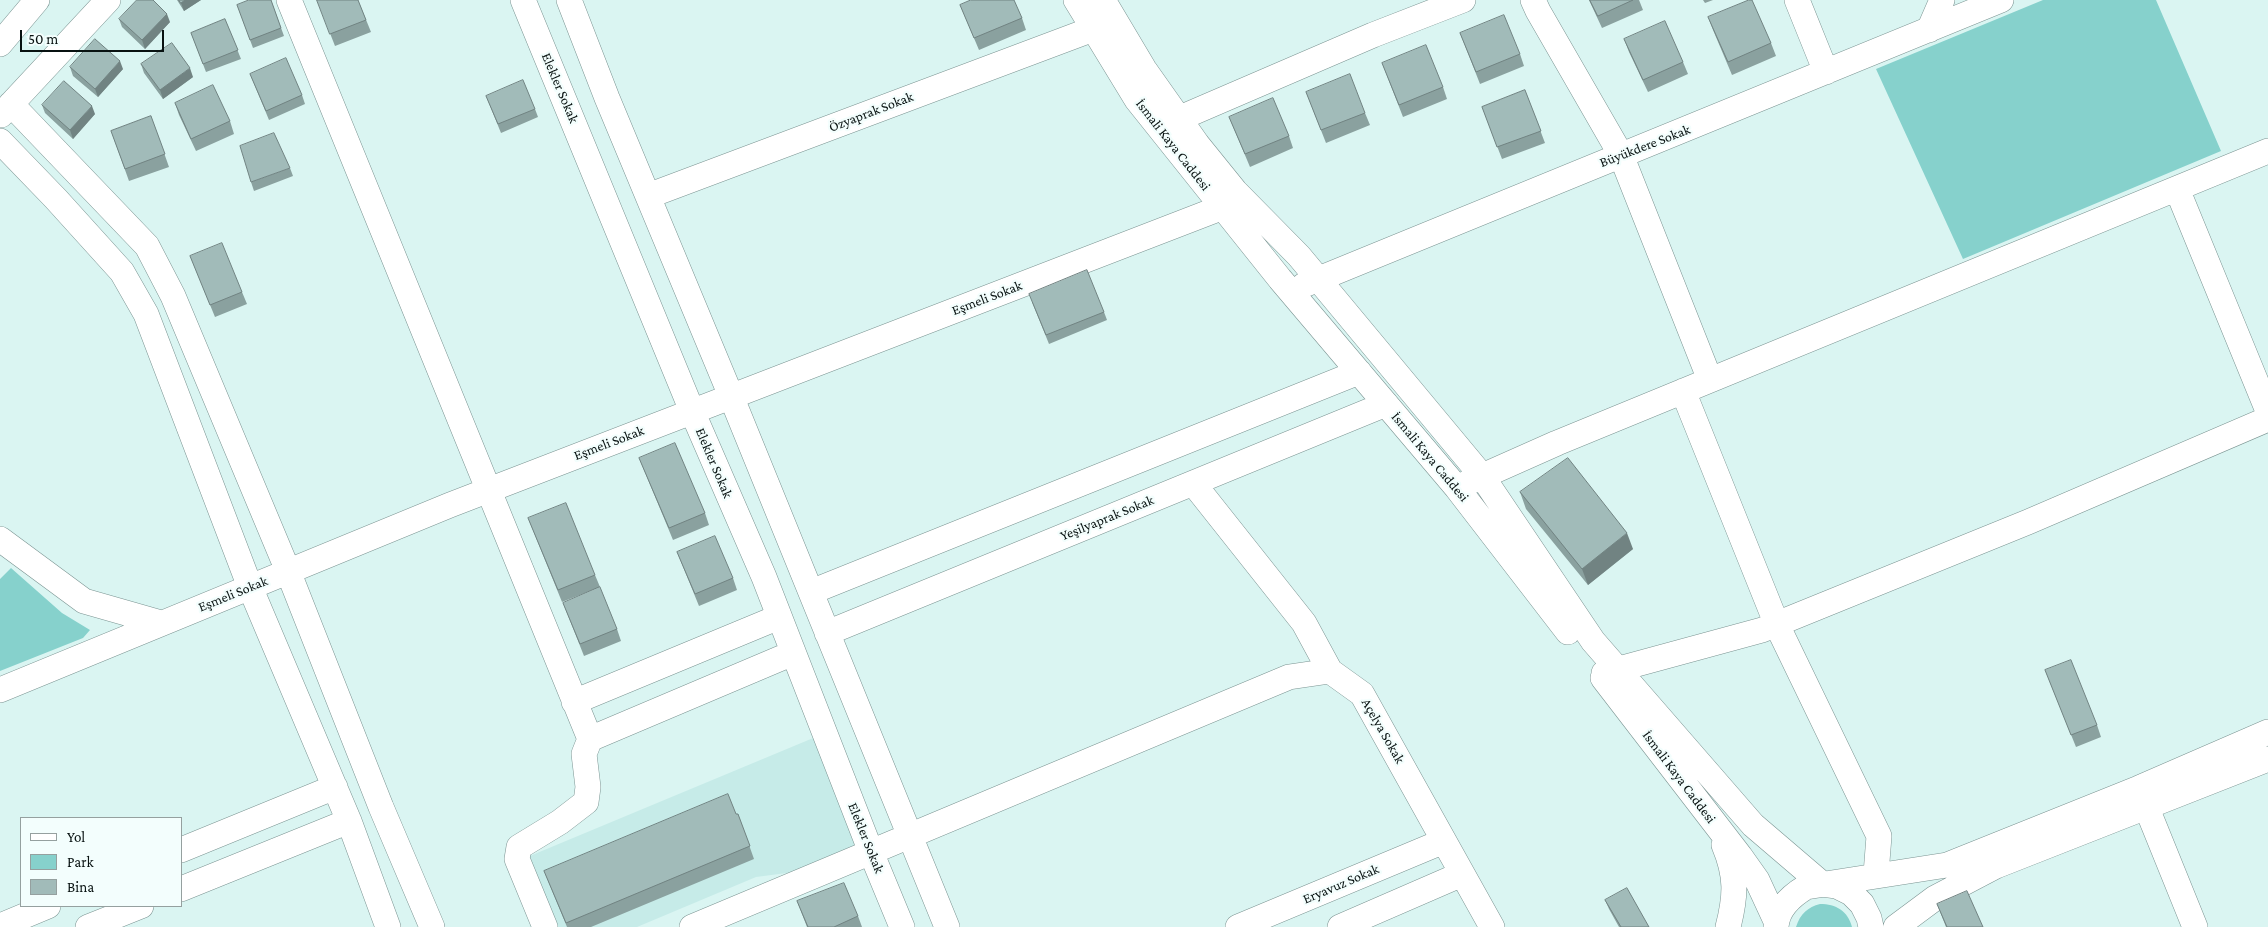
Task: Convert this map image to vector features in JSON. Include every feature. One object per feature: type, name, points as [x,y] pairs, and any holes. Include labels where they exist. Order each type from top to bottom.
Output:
[{"type":"street","points":[[0,44],[37,0]]},
{"type":"street","points":[[108,0],[5,110],[147,246],[173,296],[288,571],[381,806],[432,927]]},
{"type":"street","points":[[289,0],[590,740]]},
{"type":"street","name":"Elekler Sokak","points":[[523,0],[779,617],[870,852],[902,927]]},
{"type":"street","name":"İsmali Kaya Caddesi","points":[[1076,0],[1137,100],[1169,123],[1222,207],[1608,672],[1757,880],[1774,925]]},
{"type":"street","points":[[1103,0],[1144,69],[1169,123],[1299,256],[1482,476],[1593,641],[1608,672],[1753,826],[1822,884],[1838,886],[1851,893],[1862,904],[1871,927]]},
{"type":"street","points":[[1169,123],[1372,35],[1463,0]]},
{"type":"street","points":[[1533,0],[1621,155],[1710,380]]},
{"type":"street","points":[[1797,0],[1826,72]]},
{"type":"street","points":[[1929,30],[1942,0]]},
{"type":"street","name":"Büyükdere Sokak","points":[[1290,291],[2001,0]]},
{"type":"street","points":[[572,1],[648,196],[947,927]]},
{"type":"street","name":"Özyaprak Sokak","points":[[648,196],[1094,29]]},
{"type":"street","points":[[0,141],[122,272],[146,314],[250,586],[349,821],[388,927]]},
{"type":"street","points":[[1457,488],[1557,443],[2268,151]]},
{"type":"street","points":[[2177,189],[2268,411]]},
{"type":"street","name":"Eşmeli Sokak","points":[[0,690],[487,490],[1222,207]]},
{"type":"street","points":[[811,592],[1359,372]]},
{"type":"street","points":[[1683,391],[1777,625],[1879,836],[1876,874]]},
{"type":"street","name":"Yeşilyaprak Sokak","points":[[827,633],[1386,404]]},
{"type":"street","points":[[1608,672],[1777,625],[2028,522],[2268,419]]},
{"type":"street","name":"Açelya Sokak","points":[[1193,483],[1304,623],[1330,671],[1362,694],[1492,927]]},
{"type":"street","points":[[2,546],[84,601],[161,623]]},
{"type":"street","points":[[574,702],[779,617]]},
{"type":"street","points":[[545,927],[516,858],[519,847],[560,822],[586,802],[588,787],[584,754],[590,740],[793,653]]},
{"type":"street","points":[[692,927],[1289,677],[1330,671]]},
{"type":"street","points":[[1774,925],[1782,907],[1793,895],[1806,887],[1876,874],[1947,865],[2139,788],[2268,732]]},
{"type":"street","points":[[1896,927],[1935,898],[1996,866],[2268,759]]},
{"type":"street","points":[[182,850],[335,787]]},
{"type":"street","points":[[2146,806],[2195,927]]},
{"type":"street","points":[[1713,820],[1731,862],[1735,888],[1734,903],[1728,927]]},
{"type":"street","points":[[182,889],[349,821]]},
{"type":"street","name":"Eryavuz Sokak","points":[[1238,927],[1444,840]]},
{"type":"street","points":[[1340,927],[1462,874]]},
{"type":"street","points":[[0,926],[46,907]]},
{"type":"street","points":[[88,927],[138,907]]},
{"type":"shaded area","points":[[818,736],[864,846],[802,871],[756,877],[637,927],[554,927],[525,858]]},
{"type":"green space","points":[[2043,0],[2156,0],[2221,151],[1963,259],[1876,69]]},
{"type":"green space","points":[[11,568],[62,613],[90,630],[83,638],[0,671],[0,579]]},
{"type":"green space","points":[[1820,904],[1836,907],[1848,917],[1852,927],[1796,927],[1805,912]]},
{"type":"building","points":[[137,0],[153,0],[167,14],[142,40],[119,19]]},
{"type":"building","points":[[249,0],[271,0],[281,28],[250,40],[237,5]]},
{"type":"building","points":[[317,0],[358,0],[366,20],[330,34]]},
{"type":"building","points":[[971,0],[1014,0],[1022,18],[974,38],[960,5]]},
{"type":"building","points":[[1590,0],[1633,0],[1598,16]]},
{"type":"building","points":[[1752,0],[1771,43],[1728,62],[1708,17]]},
{"type":"building","points":[[1504,15],[1520,54],[1476,72],[1460,33]]},
{"type":"building","points":[[225,19],[238,50],[203,64],[191,33]]},
{"type":"building","points":[[1665,21],[1683,62],[1643,80],[1624,39]]},
{"type":"building","points":[[95,39],[120,61],[95,89],[70,67]]},
{"type":"building","points":[[172,43],[190,68],[160,90],[141,64]]},
{"type":"building","points":[[1426,45],[1443,87],[1399,105],[1382,63]]},
{"type":"building","points":[[286,58],[302,95],[266,111],[250,74]]},
{"type":"building","points":[[1350,74],[1365,113],[1321,130],[1306,92]]},
{"type":"building","points":[[523,80],[535,109],[498,124],[486,96]]},
{"type":"building","points":[[64,81],[92,106],[70,130],[42,105]]},
{"type":"building","points":[[213,85],[230,121],[191,139],[175,103]]},
{"type":"building","points":[[1525,90],[1541,131],[1497,147],[1482,107]]},
{"type":"building","points":[[1273,98],[1289,136],[1245,154],[1229,117]]},
{"type":"building","points":[[151,116],[165,154],[125,169],[111,131]]},
{"type":"building","points":[[274,133],[290,168],[251,182],[240,146]]},
{"type":"building","points":[[222,243],[242,292],[210,305],[190,256]]},
{"type":"building","points":[[1087,270],[1104,312],[1046,335],[1029,294]]},
{"type":"building","points":[[675,443],[705,513],[669,528],[639,458]]},
{"type":"building","points":[[1568,458],[1627,533],[1582,569],[1520,492]]},
{"type":"building","points":[[566,503],[595,575],[558,590],[528,518]]},
{"type":"building","points":[[715,536],[733,578],[695,594],[677,552]]},
{"type":"building","points":[[600,587],[617,629],[580,644],[563,603]]},
{"type":"building","points":[[2071,660],[2097,725],[2071,735],[2045,670]]},
{"type":"building","points":[[728,794],[750,846],[566,923],[544,871]]},
{"type":"building","points":[[844,883],[858,916],[834,927],[808,927],[797,901]]},
{"type":"building","points":[[1627,888],[1649,927],[1621,927],[1605,900]]},
{"type":"building","points":[[1967,891],[1983,927],[1947,927],[1937,904]]}]
